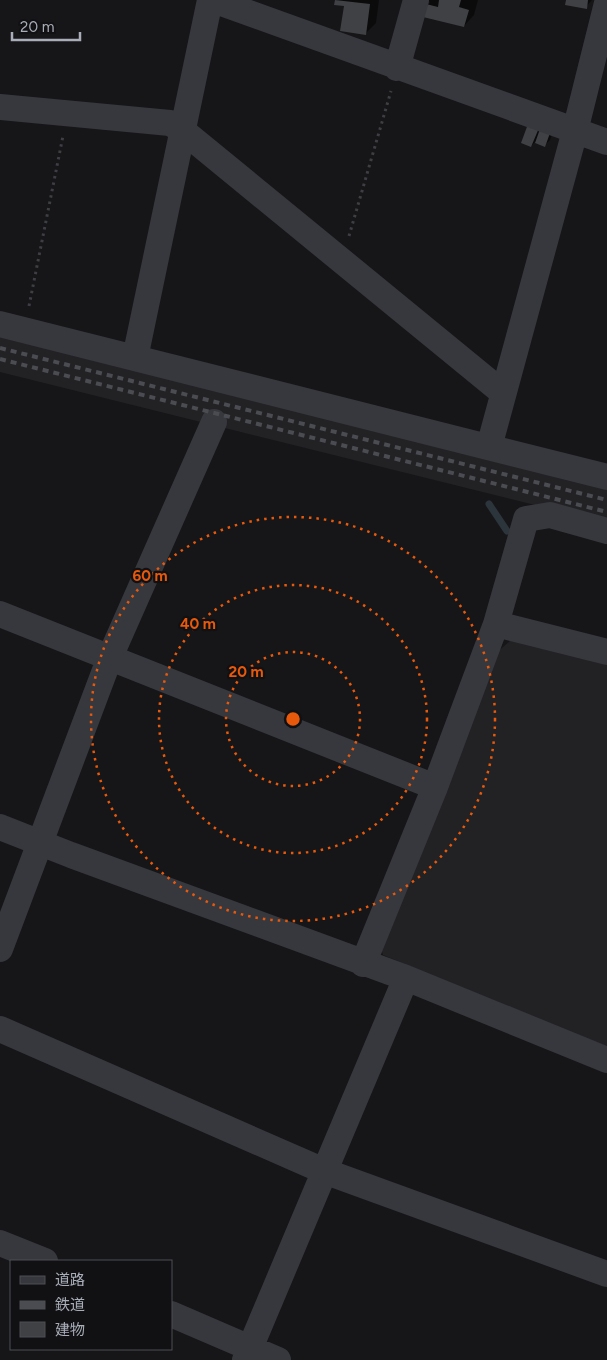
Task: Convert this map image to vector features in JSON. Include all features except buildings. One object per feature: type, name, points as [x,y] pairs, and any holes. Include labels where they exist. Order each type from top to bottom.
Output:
[{"type":"street","points":[[135,358],[211,0],[607,142]]},
{"type":"street","points":[[398,68],[416,0]]},
{"type":"street","points":[[488,447],[607,3]]},
{"type":"street","points":[[0,106],[170,123],[182,130],[503,393]]},
{"type":"street","points":[[12,327],[607,477]]},
{"type":"street","points":[[0,949],[110,658],[214,422]]},
{"type":"street","points":[[363,964],[435,787],[496,624],[526,519],[550,515],[607,531]]},
{"type":"street","points":[[0,614],[435,787]]},
{"type":"street","points":[[496,624],[607,652]]},
{"type":"street","points":[[0,827],[363,964],[406,978],[607,1060]]},
{"type":"street","points":[[247,1354],[406,978]]},
{"type":"street","points":[[0,1028],[324,1171],[607,1274]]},
{"type":"street","points":[[0,1242],[42,1260]]},
{"type":"street","points":[[172,1315],[247,1354],[278,1360]]},
{"type":"path","points":[[342,261],[398,68]]},
{"type":"path","points":[[12,327],[68,113]]},
{"type":"shaded area","points":[[0,333],[607,486],[607,523],[0,372]]},
{"type":"shaded area","points":[[511,640],[607,660],[607,1047],[383,955],[380,944],[495,654]]},
{"type":"waterway","points":[[489,504],[507,531]]},
{"type":"railway","points":[[0,348],[607,500]]},
{"type":"railway","points":[[0,359],[607,512]]}]
